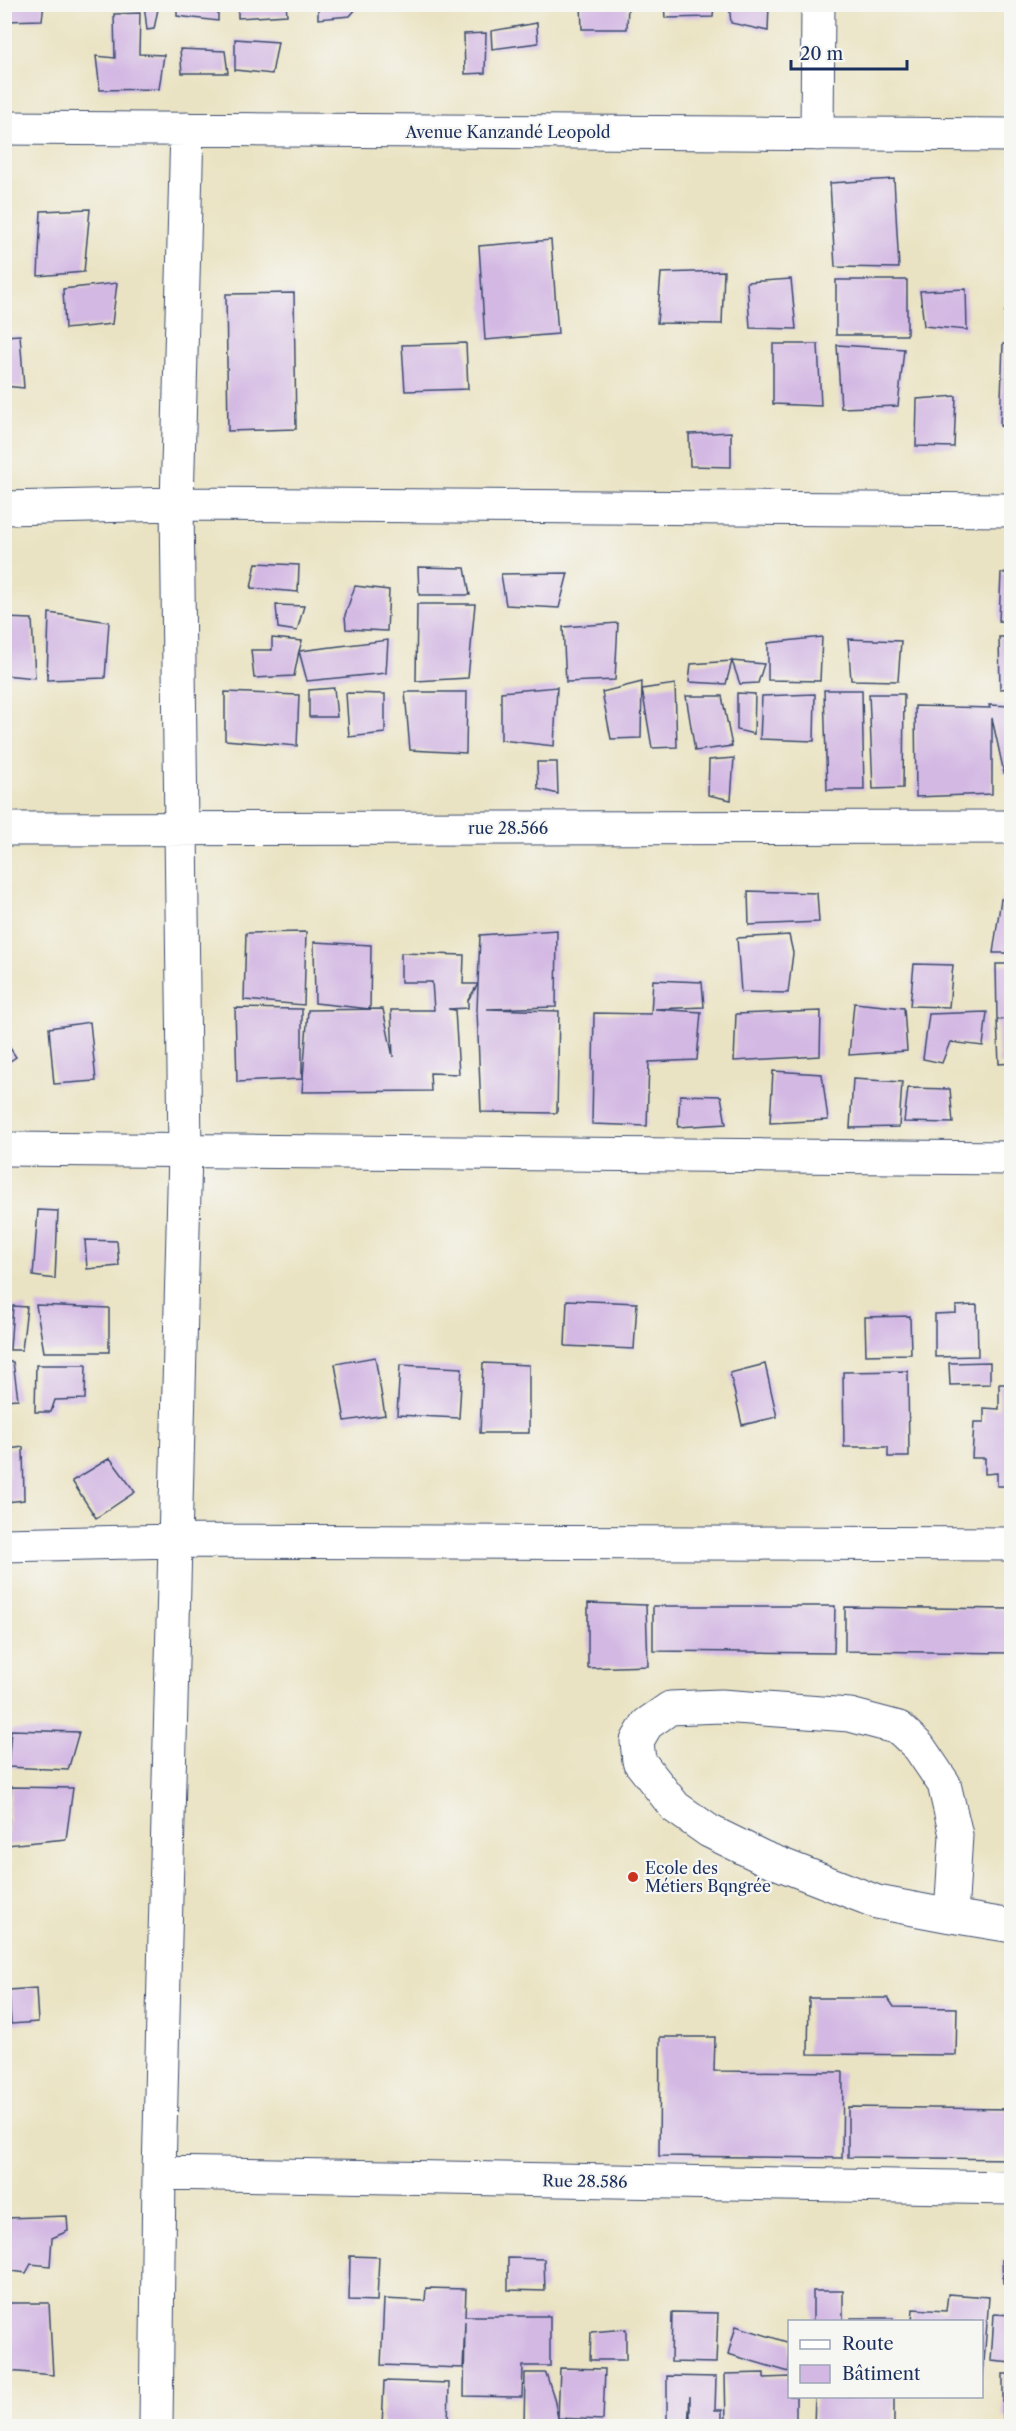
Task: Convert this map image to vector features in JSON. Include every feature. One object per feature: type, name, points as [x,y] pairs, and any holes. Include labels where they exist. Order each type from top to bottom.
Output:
[{"type":"street","points":[[817,134],[818,4]]},
{"type":"street","name":"Avenue Kanzandé Leopold","points":[[4,128],[1011,135]]},
{"type":"street","points":[[156,2427],[159,2174],[185,1151],[177,504],[186,129]]},
{"type":"street","points":[[4,508],[177,504],[1011,510]]},
{"type":"street","name":"rue 28.566","points":[[4,829],[1011,827]]},
{"type":"street","points":[[4,1149],[1011,1158]]},
{"type":"street","points":[[4,1545],[174,1541],[1011,1544]]},
{"type":"street","points":[[951,1916],[956,1835],[944,1784],[919,1747],[899,1728],[850,1715],[721,1707],[670,1708],[647,1724],[637,1740],[639,1761],[675,1807],[709,1831],[762,1857],[876,1902],[951,1916],[1011,1926]]},
{"type":"street","name":"Rue 28.586","points":[[159,2174],[1011,2188]]},
{"type":"building","points":[[4,4],[44,4],[42,20],[4,21]]},
{"type":"building","points":[[144,4],[159,4],[154,29],[147,30]]},
{"type":"building","points":[[177,4],[218,4],[218,21],[177,16]]},
{"type":"building","points":[[238,4],[286,4],[287,15],[238,18]]},
{"type":"building","points":[[318,4],[372,4],[372,7],[356,9],[350,16],[318,19]]},
{"type":"building","points":[[581,4],[628,4],[627,29],[582,29]]},
{"type":"building","points":[[664,4],[714,4],[713,17],[665,18]]},
{"type":"building","points":[[729,4],[769,4],[768,31],[731,23]]},
{"type":"building","points":[[140,13],[139,54],[164,55],[159,89],[100,90],[96,56],[115,58],[114,14]]},
{"type":"building","points":[[537,23],[538,43],[492,49],[491,31]]},
{"type":"building","points":[[486,33],[485,73],[465,74],[464,34]]},
{"type":"building","points":[[235,39],[278,42],[272,74],[235,70]]},
{"type":"building","points":[[180,49],[225,51],[228,73],[182,73]]},
{"type":"building","points":[[894,179],[899,268],[835,267],[830,183]]},
{"type":"building","points":[[90,209],[84,272],[38,276],[41,211]]},
{"type":"building","points":[[551,240],[558,334],[485,340],[479,246]]},
{"type":"building","points":[[724,271],[722,324],[657,323],[661,273]]},
{"type":"building","points":[[791,279],[796,329],[750,328],[747,282]]},
{"type":"building","points":[[836,280],[907,280],[907,335],[836,335]]},
{"type":"building","points":[[117,283],[112,324],[65,329],[63,289]]},
{"type":"building","points":[[966,289],[967,330],[924,326],[920,291]]},
{"type":"building","points":[[294,293],[296,429],[228,431],[226,294]]},
{"type":"building","points":[[1005,311],[1012,311],[1012,330],[1005,330]]},
{"type":"building","points":[[20,335],[24,388],[4,386],[4,336]]},
{"type":"building","points":[[466,343],[468,389],[405,391],[402,345]]},
{"type":"building","points":[[773,344],[818,344],[821,406],[773,404]]},
{"type":"building","points":[[1003,344],[1012,344],[1012,428],[1000,426]]},
{"type":"building","points":[[837,345],[904,349],[898,406],[841,408]]},
{"type":"building","points":[[956,396],[954,447],[916,446],[917,399]]},
{"type":"building","points":[[731,432],[731,467],[690,466],[689,434]]},
{"type":"building","points":[[256,563],[299,565],[298,592],[251,588]]},
{"type":"building","points":[[418,567],[465,568],[470,595],[419,595]]},
{"type":"building","points":[[568,573],[559,608],[506,605],[501,574]]},
{"type":"building","points":[[1001,573],[1012,573],[1012,622],[999,621]]},
{"type":"building","points":[[355,586],[389,590],[387,631],[346,629],[345,615]]},
{"type":"building","points":[[417,604],[475,604],[468,678],[416,681]]},
{"type":"building","points":[[276,605],[304,606],[297,631],[278,628]]},
{"type":"building","points":[[49,613],[109,622],[105,678],[47,680]]},
{"type":"building","points":[[4,618],[32,619],[35,678],[4,675]]},
{"type":"building","points":[[618,623],[615,680],[566,682],[563,627]]},
{"type":"building","points":[[822,637],[820,681],[768,680],[768,643]]},
{"type":"building","points":[[999,637],[1012,637],[1012,688],[1000,689]]},
{"type":"building","points":[[272,638],[302,641],[294,676],[254,678],[251,650],[272,650]]},
{"type":"building","points":[[848,639],[901,641],[898,681],[851,680]]},
{"type":"building","points":[[388,640],[386,673],[307,681],[299,651]]},
{"type":"building","points":[[732,661],[764,664],[758,683],[740,684]]},
{"type":"building","points":[[732,661],[726,684],[689,682],[691,664]]},
{"type":"building","points":[[642,682],[641,738],[611,739],[602,692]]},
{"type":"building","points":[[675,684],[677,747],[652,748],[642,689]]},
{"type":"building","points":[[557,687],[554,746],[501,740],[501,692]]},
{"type":"building","points":[[334,688],[337,717],[309,717],[309,690]]},
{"type":"building","points":[[824,690],[862,690],[864,790],[827,790]]},
{"type":"building","points":[[225,692],[299,695],[297,746],[225,740]]},
{"type":"building","points":[[405,692],[467,692],[466,753],[410,750]]},
{"type":"building","points":[[346,693],[385,694],[385,733],[349,737]]},
{"type":"building","points":[[737,693],[755,694],[754,734],[737,730]]},
{"type":"building","points":[[815,694],[814,741],[760,739],[762,696]]},
{"type":"building","points":[[869,694],[904,694],[903,788],[873,789]]},
{"type":"building","points":[[686,696],[722,696],[732,746],[695,751]]},
{"type":"building","points":[[989,705],[1012,706],[1012,774],[1004,773],[992,718],[992,794],[916,797],[915,706],[990,708]]},
{"type":"building","points":[[734,758],[731,800],[708,795],[709,760]]},
{"type":"building","points":[[537,762],[557,762],[558,794],[538,789]]},
{"type":"building","points":[[748,891],[817,893],[819,922],[749,925]]},
{"type":"building","points":[[1012,898],[1012,953],[993,953],[1001,899]]},
{"type":"building","points":[[557,930],[556,1007],[487,1009],[559,1011],[557,1113],[481,1112],[477,1010],[480,935]]},
{"type":"building","points":[[306,932],[304,1005],[244,1000],[246,933]]},
{"type":"building","points":[[789,935],[793,953],[788,993],[741,992],[737,938]]},
{"type":"building","points":[[314,942],[371,945],[370,1009],[315,1003]]},
{"type":"building","points":[[401,953],[464,955],[463,984],[478,984],[468,1000],[468,1008],[448,1009],[455,1010],[459,1074],[430,1073],[431,1091],[302,1092],[308,1010],[383,1009],[393,1057],[391,1010],[434,1010],[432,982],[401,982]]},
{"type":"building","points":[[914,964],[953,965],[949,1007],[910,1006]]},
{"type":"building","points":[[996,964],[1012,964],[1012,1018],[997,1020]]},
{"type":"building","points":[[653,980],[702,982],[704,1007],[655,1009],[701,1012],[697,1060],[649,1062],[647,1126],[592,1124],[594,1013],[651,1014]]},
{"type":"building","points":[[854,1003],[904,1008],[907,1051],[849,1055]]},
{"type":"building","points":[[235,1008],[302,1009],[302,1079],[237,1082]]},
{"type":"building","points":[[821,1011],[820,1056],[734,1061],[736,1014]]},
{"type":"building","points":[[987,1012],[983,1046],[950,1042],[942,1063],[923,1059],[929,1014]]},
{"type":"building","points":[[1012,1019],[1012,1063],[999,1064],[997,1020]]},
{"type":"building","points":[[90,1022],[96,1081],[54,1084],[49,1028]]},
{"type":"building","points":[[4,1039],[16,1057],[4,1065]]},
{"type":"building","points":[[773,1071],[822,1074],[828,1120],[770,1123]]},
{"type":"building","points":[[853,1079],[902,1082],[899,1127],[850,1128]]},
{"type":"building","points":[[908,1088],[950,1089],[953,1123],[904,1122]]},
{"type":"building","points":[[680,1095],[721,1096],[726,1124],[678,1127]]},
{"type":"building","points":[[38,1210],[58,1211],[55,1279],[33,1276]]},
{"type":"building","points":[[85,1240],[117,1241],[119,1266],[87,1269]]},
{"type":"building","points":[[567,1300],[637,1303],[634,1349],[565,1346]]},
{"type":"building","points":[[36,1305],[109,1308],[109,1352],[44,1352]]},
{"type":"building","points":[[977,1305],[978,1356],[935,1357],[935,1314],[956,1313],[956,1306]]},
{"type":"building","points":[[13,1306],[27,1307],[22,1350],[10,1350]]},
{"type":"building","points":[[910,1316],[911,1354],[866,1355],[865,1317]]},
{"type":"building","points":[[375,1357],[385,1415],[345,1421],[335,1364]]},
{"type":"building","points":[[4,1362],[13,1362],[18,1399],[4,1400]]},
{"type":"building","points":[[990,1362],[990,1384],[950,1385],[949,1363]]},
{"type":"building","points":[[483,1363],[529,1365],[529,1433],[480,1433]]},
{"type":"building","points":[[765,1364],[777,1417],[742,1425],[730,1373]]},
{"type":"building","points":[[36,1365],[86,1365],[85,1399],[55,1400],[51,1412],[35,1412]]},
{"type":"building","points":[[400,1365],[462,1368],[459,1418],[397,1415]]},
{"type":"building","points":[[908,1371],[909,1457],[888,1457],[888,1447],[844,1447],[843,1372]]},
{"type":"building","points":[[999,1384],[1012,1384],[1012,1486],[997,1486],[997,1473],[985,1474],[985,1458],[972,1458],[974,1422],[984,1422],[984,1408],[999,1409]]},
{"type":"building","points":[[23,1447],[24,1500],[7,1502],[9,1449]]},
{"type":"building","points":[[110,1458],[135,1492],[96,1518],[72,1481]]},
{"type":"building","points":[[588,1603],[646,1605],[648,1666],[588,1668]]},
{"type":"building","points":[[653,1606],[835,1606],[834,1653],[653,1651]]},
{"type":"building","points":[[845,1607],[1012,1609],[1012,1653],[845,1651]]},
{"type":"building","points":[[11,1730],[79,1732],[68,1770],[8,1767]]},
{"type":"building","points":[[11,1787],[73,1788],[66,1839],[7,1845]]},
{"type":"building","points":[[36,1988],[38,2022],[11,2024],[9,1990]]},
{"type":"building","points":[[809,1998],[888,1998],[894,2007],[957,2008],[956,2055],[808,2054]]},
{"type":"building","points":[[660,2037],[715,2037],[714,2071],[843,2072],[842,2158],[659,2156]]},
{"type":"building","points":[[848,2107],[1012,2109],[1012,2159],[848,2157]]},
{"type":"building","points":[[67,2216],[68,2231],[52,2238],[50,2266],[31,2264],[26,2273],[5,2270],[6,2218]]},
{"type":"building","points":[[350,2256],[379,2257],[377,2301],[349,2300]]},
{"type":"building","points":[[508,2258],[544,2259],[545,2291],[508,2290]]},
{"type":"building","points":[[1012,2259],[1012,2283],[1003,2283],[1002,2260]]},
{"type":"building","points":[[426,2288],[466,2289],[465,2316],[550,2316],[550,2366],[523,2366],[522,2397],[464,2396],[465,2321],[463,2368],[381,2365],[384,2299],[425,2301]]},
{"type":"building","points":[[813,2291],[843,2291],[843,2320],[813,2320]]},
{"type":"building","points":[[948,2294],[989,2297],[983,2375],[983,2320],[912,2320],[913,2309],[946,2311]]},
{"type":"building","points":[[7,2303],[49,2303],[53,2375],[8,2371]]},
{"type":"building","points":[[672,2312],[718,2313],[716,2363],[671,2362]]},
{"type":"building","points":[[994,2314],[1012,2315],[1012,2363],[991,2361]]},
{"type":"building","points":[[851,2318],[893,2318],[893,2320],[851,2320]]},
{"type":"building","points":[[736,2326],[788,2342],[788,2372],[728,2354]]},
{"type":"building","points":[[626,2329],[626,2360],[590,2360],[591,2332]]},
{"type":"building","points":[[560,2368],[605,2369],[603,2420],[558,2418]]},
{"type":"building","points":[[525,2373],[546,2373],[554,2398],[558,2418],[557,2426],[524,2426]]},
{"type":"building","points":[[764,2373],[764,2378],[788,2377],[788,2398],[796,2398],[796,2426],[726,2426],[725,2374]]},
{"type":"building","points":[[1003,2374],[1012,2374],[1012,2418],[1003,2418]]},
{"type":"building","points":[[667,2376],[716,2377],[715,2410],[722,2410],[722,2426],[690,2426],[690,2396],[688,2426],[667,2426]]},
{"type":"building","points":[[384,2381],[449,2383],[448,2426],[382,2426]]},
{"type":"building","points":[[815,2398],[894,2398],[894,2426],[814,2426]]},
{"type":"place","name":"Ecole des Métiers Bqngrée","points":[[633,1877]]}]
